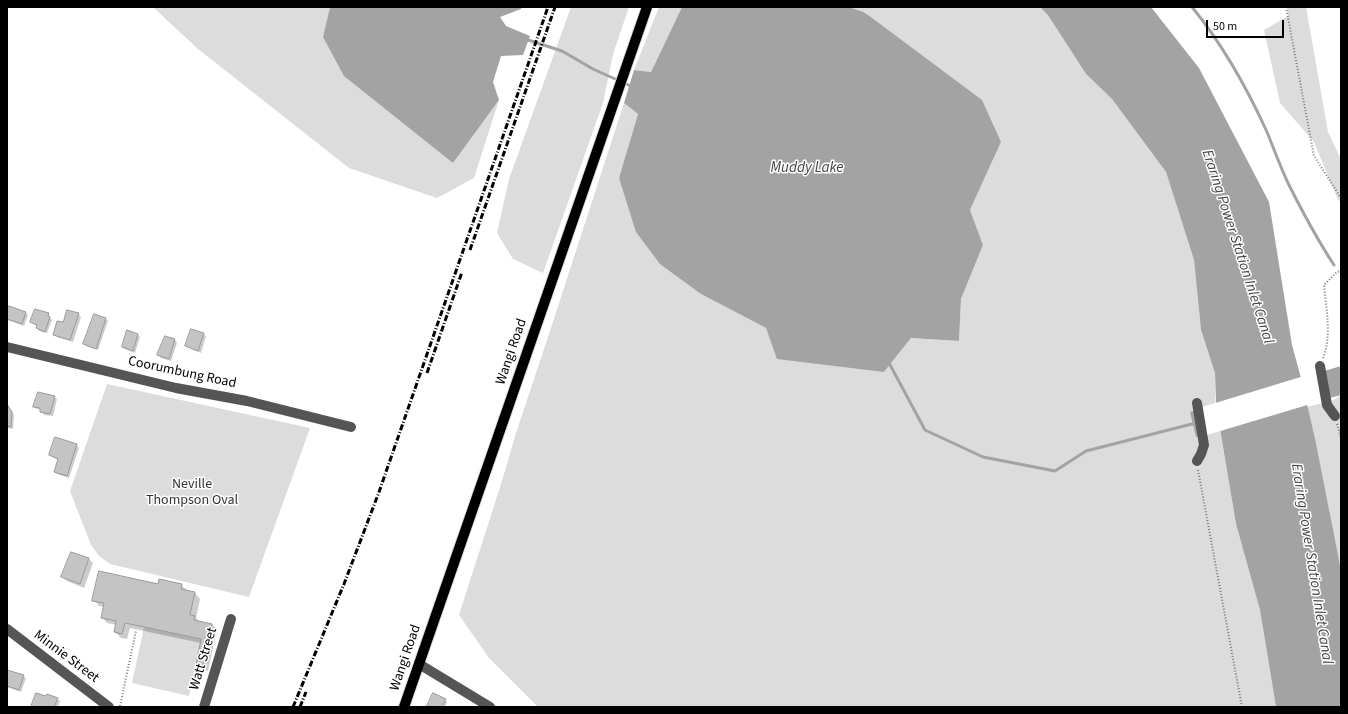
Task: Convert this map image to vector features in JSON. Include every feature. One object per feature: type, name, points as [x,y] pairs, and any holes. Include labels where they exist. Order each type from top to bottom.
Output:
[{"type":"main road","name":"Wangi Road","points":[[404,707],[647,9]]},
{"type":"street","name":"Coorumbung Road","points":[[7,347],[176,388],[247,401],[351,427]]},
{"type":"street","points":[[1320,366],[1327,405],[1335,416]]},
{"type":"street","points":[[1197,403],[1204,445],[1197,461]]},
{"type":"street","name":"Watt Street","points":[[204,707],[231,618]]},
{"type":"street","name":"Minnie Street","points":[[7,629],[109,707]]},
{"type":"street","points":[[419,664],[490,707]]},
{"type":"path","points":[[1286,7],[1314,156],[1341,198]]},
{"type":"path","points":[[1320,366],[1326,351],[1328,336],[1324,285],[1337,272],[1341,271]]},
{"type":"path","points":[[1335,416],[1341,438]]},
{"type":"path","points":[[1197,461],[1199,480],[1215,555],[1242,707]]},
{"type":"path","points":[[120,706],[136,631]]},
{"type":"green space","points":[[153,7],[330,7],[323,37],[453,163],[499,100],[474,178],[437,198],[349,168],[198,49]]},
{"type":"green space","points":[[571,7],[629,7],[613,54],[603,103],[543,273],[513,259],[497,233],[509,179]]},
{"type":"green space","points":[[659,7],[682,7],[651,72],[634,70]]},
{"type":"green space","points":[[849,7],[1040,7],[1048,14],[1086,74],[1112,99],[1166,172],[1194,260],[1201,330],[1215,373],[1215,400],[1236,524],[1260,610],[1276,707],[538,707],[489,658],[459,615],[516,433],[624,103],[638,114],[619,179],[701,294],[766,328],[884,372],[911,338],[959,341],[961,299],[983,245],[970,210],[1001,142],[865,12]]},
{"type":"green space","points":[[1287,7],[1306,7],[1328,132],[1341,159],[1341,202],[1338,200],[1314,142],[1280,103],[1264,30],[1288,16]]},
{"type":"green space","name":"Neville Thompson Oval","points":[[107,384],[310,428],[249,597],[110,564],[99,556],[91,545],[70,491]]},
{"type":"green space","points":[[1341,395],[1341,570],[1316,443],[1307,407],[1334,400]]},
{"type":"green space","points":[[144,627],[201,639],[189,696],[132,683]]},
{"type":"water","points":[[330,7],[522,7],[521,9],[500,17],[506,26],[530,36],[523,55],[501,56],[493,82],[499,100],[453,163],[344,76],[323,37]]},
{"type":"water","name":"Muddy Lake","points":[[682,7],[849,7],[864,12],[982,100],[1001,142],[970,210],[983,245],[961,299],[959,341],[911,338],[884,372],[777,359],[766,328],[701,294],[660,264],[636,232],[619,178],[638,114],[624,103],[634,70],[651,72]]},
{"type":"water","name":"Eraring Power Station Inlet Canal","points":[[1040,7],[1151,7],[1199,68],[1269,202],[1292,345],[1301,378],[1341,366],[1341,395],[1307,404],[1341,570],[1341,707],[1276,707],[1260,610],[1236,524],[1220,429],[1196,437],[1190,412],[1216,404],[1215,373],[1201,330],[1194,260],[1166,172],[1112,99],[1086,74],[1048,15]]},
{"type":"pier","points":[[1317,372],[1324,400],[1207,435],[1199,408]]},
{"type":"building","points":[[9,306],[26,312],[22,324],[7,319],[7,310]]},
{"type":"building","points":[[35,309],[49,313],[48,316],[50,317],[45,332],[36,328],[37,325],[30,322]]},
{"type":"building","points":[[67,310],[79,313],[70,340],[53,335],[57,321],[63,322]]},
{"type":"building","points":[[94,314],[106,318],[96,349],[83,344]]},
{"type":"building","points":[[191,329],[204,333],[198,351],[185,346]]},
{"type":"building","points":[[127,330],[138,334],[133,351],[122,347]]},
{"type":"building","points":[[165,336],[175,339],[169,359],[157,355]]},
{"type":"building","points":[[38,392],[55,396],[50,414],[40,412],[40,408],[33,407]]},
{"type":"building","points":[[7,404],[12,412],[11,427],[7,426]]},
{"type":"building","points":[[55,437],[77,444],[67,476],[54,472],[58,459],[49,455]]},
{"type":"building","points":[[71,552],[89,558],[80,584],[61,577]]},
{"type":"building","points":[[99,571],[158,584],[159,579],[182,584],[181,589],[195,592],[190,615],[195,616],[194,620],[212,624],[203,667],[196,665],[201,639],[125,623],[122,634],[114,632],[116,621],[101,618],[104,603],[92,601]]},
{"type":"building","points":[[7,670],[24,675],[19,690],[7,686]]},
{"type":"building","points":[[36,693],[46,696],[47,694],[58,698],[54,707],[31,707]]},
{"type":"building","points":[[433,693],[446,699],[442,707],[427,706]]},
{"type":"waterway","points":[[1192,7],[1214,36],[1243,83],[1267,132],[1288,183],[1310,225],[1334,265]]},
{"type":"waterway","points":[[525,39],[562,51],[593,69],[633,87]]},
{"type":"waterway","points":[[888,361],[925,430],[983,457],[1055,471],[1086,451],[1196,423]]},
{"type":"railway","points":[[293,707],[344,584],[379,492],[548,7]]},
{"type":"railway","points":[[470,250],[555,7]]},
{"type":"railway","points":[[427,373],[462,272]]},
{"type":"railway","points":[[300,707],[306,692]]}]
